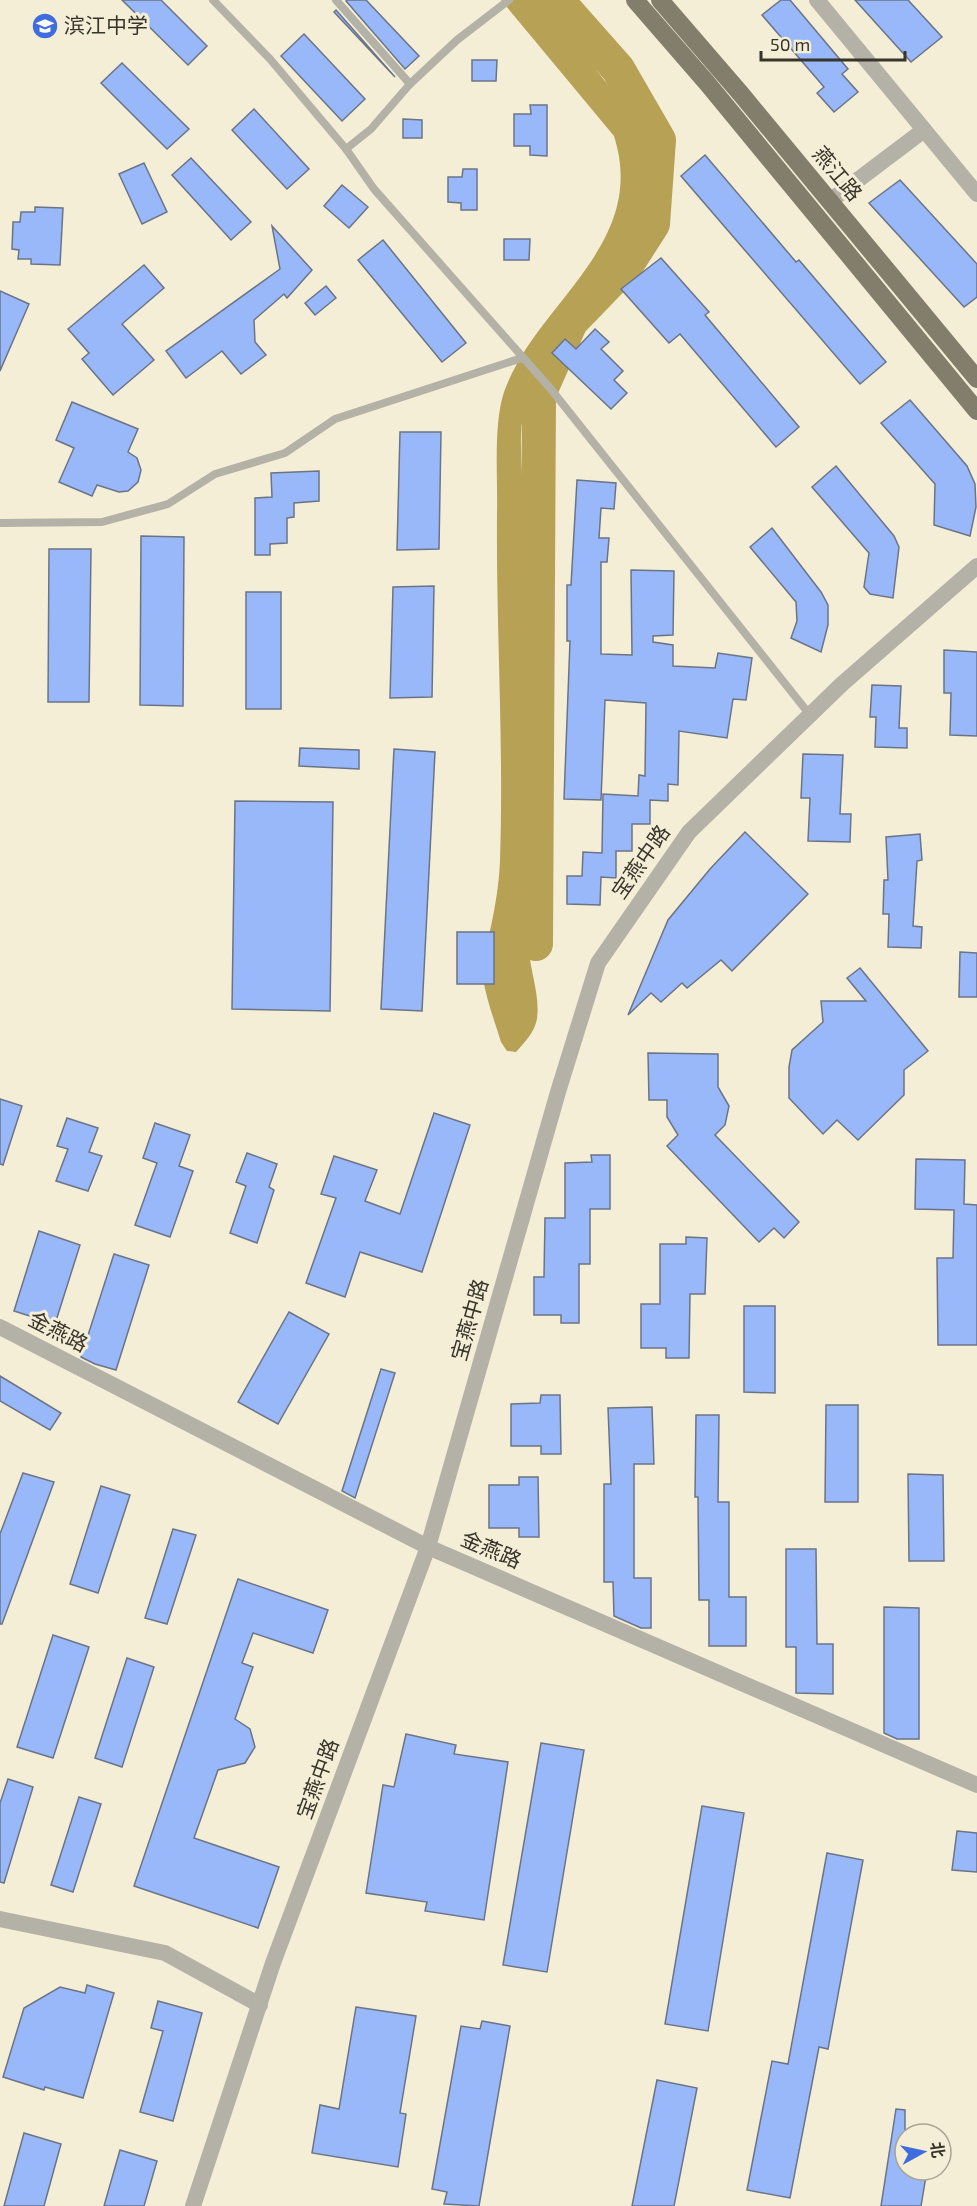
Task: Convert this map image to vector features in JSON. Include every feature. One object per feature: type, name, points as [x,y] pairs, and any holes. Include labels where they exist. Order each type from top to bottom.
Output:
[{"type":"main road","points":[[635,0],[707,83],[977,411]]},
{"type":"main road","name":"燕江路","points":[[660,0],[977,379]]},
{"type":"street","points":[[817,0],[977,194]]},
{"type":"street","points":[[830,201],[924,130]]},
{"type":"street","name":"宝燕中路","points":[[193,2206],[273,1963],[428,1547],[558,1092],[598,963],[689,832],[842,684],[977,566]]},
{"type":"street","name":"金燕路","points":[[0,1327],[428,1547],[977,1785]]},
{"type":"street","points":[[0,1919],[165,1953],[260,2005]]},
{"type":"lane","points":[[213,0],[270,59],[346,149],[374,189],[550,388],[810,715]]},
{"type":"lane","points":[[336,0],[410,84]]},
{"type":"lane","points":[[346,149],[370,129],[410,84],[457,40],[509,0]]},
{"type":"lane","points":[[0,523],[102,522],[168,504],[215,474],[285,453],[335,419],[522,358]]},
{"type":"shaded area","points":[[501,0],[542,0],[633,120],[645,143],[650,167],[648,192],[642,217],[631,243],[587,313],[537,378],[526,404],[523,419],[521,454],[529,569],[530,626],[529,944],[538,1010],[534,1029],[516,1052],[507,1051],[501,1042],[483,978],[485,954],[497,896],[500,861],[498,420],[504,392],[519,360],[584,272],[603,242],[616,210],[621,175],[614,136]]},
{"type":"building","points":[[122,0],[161,0],[207,46],[188,65]]},
{"type":"building","points":[[347,0],[366,0],[419,56],[405,69]]},
{"type":"building","points":[[781,0],[790,0],[848,69],[842,74],[858,92],[834,112],[817,93],[824,87],[762,15]]},
{"type":"building","points":[[855,0],[908,0],[942,37],[911,62]]},
{"type":"building","points":[[336,10],[395,77],[334,12]]},
{"type":"building","points":[[304,34],[365,99],[342,121],[281,56]]},
{"type":"building","points":[[472,60],[497,60],[496,81],[472,81]]},
{"type":"building","points":[[122,63],[189,129],[167,149],[101,83]]},
{"type":"building","points":[[530,105],[547,105],[547,156],[530,155],[530,146],[514,146],[514,114],[531,114]]},
{"type":"building","points":[[254,109],[309,169],[287,189],[232,130]]},
{"type":"building","points":[[403,119],[422,120],[422,138],[403,138]]},
{"type":"building","points":[[705,155],[796,262],[799,260],[886,362],[860,384],[681,176]]},
{"type":"building","points":[[191,158],[251,222],[231,240],[172,175]]},
{"type":"building","points":[[144,163],[167,212],[142,224],[119,174]]},
{"type":"building","points":[[463,169],[477,169],[477,210],[461,210],[461,203],[448,202],[448,177],[462,177]]},
{"type":"building","points":[[900,180],[977,264],[977,297],[964,307],[869,203]]},
{"type":"building","points":[[342,185],[368,207],[349,228],[324,206]]},
{"type":"building","points":[[35,207],[63,208],[60,265],[31,264],[31,259],[18,259],[19,250],[12,249],[13,222],[20,222],[21,212],[35,212]]},
{"type":"building","points":[[272,226],[312,270],[287,298],[284,294],[254,320],[255,342],[266,355],[241,374],[222,351],[186,378],[166,351],[280,269]]},
{"type":"building","points":[[504,239],[530,239],[529,260],[504,260]]},
{"type":"building","points":[[383,240],[466,343],[442,362],[358,260]]},
{"type":"building","points":[[661,258],[709,312],[705,315],[799,427],[776,447],[680,334],[669,343],[621,289]]},
{"type":"building","points":[[144,265],[164,288],[122,324],[154,360],[113,395],[82,359],[89,353],[68,329]]},
{"type":"building","points":[[326,286],[336,298],[315,315],[305,303]]},
{"type":"building","points":[[0,291],[29,304],[0,371]]},
{"type":"building","points":[[595,329],[609,342],[601,349],[623,371],[614,380],[627,393],[611,409],[552,353],[565,339],[576,349]]},
{"type":"building","points":[[910,400],[967,466],[975,484],[976,507],[970,536],[934,525],[935,484],[881,423]]},
{"type":"building","points":[[72,402],[138,429],[128,452],[137,458],[141,470],[138,482],[128,491],[119,492],[97,485],[92,496],[59,482],[74,448],[56,440]]},
{"type":"building","points":[[400,432],[441,432],[439,549],[397,550]]},
{"type":"building","points":[[836,466],[894,536],[899,547],[893,598],[870,594],[864,587],[869,553],[812,487]]},
{"type":"building","points":[[319,471],[319,501],[294,503],[294,517],[287,518],[287,543],[270,544],[270,555],[255,555],[255,498],[272,497],[271,473]]},
{"type":"building","points":[[577,480],[616,483],[614,509],[601,508],[599,538],[609,538],[607,562],[601,562],[601,654],[632,655],[631,570],[674,571],[673,635],[653,636],[653,642],[673,645],[673,666],[715,668],[718,653],[752,658],[746,700],[733,699],[727,738],[679,731],[678,785],[668,784],[668,801],[650,800],[650,824],[632,824],[632,851],[616,851],[616,878],[601,877],[600,905],[567,904],[567,876],[582,876],[583,852],[602,853],[603,794],[638,796],[639,775],[645,776],[646,703],[605,700],[601,800],[564,799],[570,641],[567,641],[567,585],[571,585]]},
{"type":"building","points":[[772,528],[821,592],[828,605],[828,625],[821,652],[791,638],[797,621],[796,602],[750,547]]},
{"type":"building","points":[[141,536],[184,537],[183,706],[140,705]]},
{"type":"building","points":[[49,549],[91,549],[89,702],[48,702]]},
{"type":"building","points":[[434,586],[432,697],[390,698],[393,587]]},
{"type":"building","points":[[246,592],[281,592],[281,709],[246,709]]},
{"type":"building","points":[[944,650],[977,652],[977,736],[950,735],[951,693],[944,693]]},
{"type":"building","points":[[872,685],[901,686],[899,728],[907,728],[907,748],[875,747],[876,717],[870,717]]},
{"type":"building","points":[[300,748],[359,750],[359,769],[299,766]]},
{"type":"building","points":[[394,749],[435,752],[422,1011],[381,1009]]},
{"type":"building","points":[[803,754],[843,755],[840,814],[851,814],[850,842],[808,841],[810,798],[801,798]]},
{"type":"building","points":[[235,801],[333,802],[330,1011],[232,1009]]},
{"type":"building","points":[[745,832],[808,894],[732,971],[721,960],[687,988],[682,983],[661,1002],[651,993],[628,1015],[668,920],[710,869]]},
{"type":"building","points":[[920,834],[922,860],[917,861],[913,926],[922,927],[921,948],[888,947],[889,914],[883,914],[884,880],[888,880],[886,837]]},
{"type":"building","points":[[457,932],[494,932],[494,984],[457,984]]},
{"type":"building","points":[[960,952],[977,953],[977,997],[959,997]]},
{"type":"building","points":[[860,968],[928,1051],[904,1070],[904,1095],[858,1140],[837,1120],[823,1134],[789,1098],[789,1067],[792,1050],[823,1022],[821,1001],[866,1001],[847,978]]},
{"type":"building","points":[[648,1053],[718,1054],[718,1087],[729,1106],[725,1125],[715,1135],[799,1222],[784,1238],[774,1228],[759,1242],[667,1146],[678,1135],[667,1117],[667,1100],[649,1100]]},
{"type":"building","points":[[0,1099],[22,1106],[3,1165],[0,1164]]},
{"type":"building","points":[[434,1113],[470,1125],[422,1272],[360,1252],[345,1297],[306,1283],[336,1198],[321,1194],[334,1156],[377,1170],[365,1201],[400,1214]]},
{"type":"building","points":[[67,1118],[98,1128],[89,1152],[102,1156],[88,1191],[56,1181],[68,1149],[57,1146]]},
{"type":"building","points":[[155,1123],[190,1135],[179,1166],[193,1171],[170,1237],[135,1225],[157,1163],[143,1158]]},
{"type":"building","points":[[247,1153],[277,1164],[269,1187],[274,1190],[257,1243],[230,1233],[246,1186],[236,1182]]},
{"type":"building","points":[[591,1155],[610,1155],[610,1209],[590,1209],[590,1264],[579,1264],[579,1323],[561,1323],[561,1315],[534,1315],[534,1277],[544,1277],[545,1218],[565,1218],[565,1163],[592,1162]]},
{"type":"building","points":[[916,1159],[965,1160],[964,1204],[977,1205],[977,1345],[938,1345],[937,1258],[953,1258],[954,1210],[915,1209]]},
{"type":"building","points":[[39,1231],[80,1245],[55,1324],[14,1311]]},
{"type":"building","points":[[686,1237],[707,1238],[705,1294],[690,1294],[689,1358],[666,1358],[666,1348],[641,1348],[641,1304],[660,1304],[660,1244],[686,1244]]},
{"type":"building","points":[[114,1254],[149,1265],[116,1370],[81,1357]]},
{"type":"building","points":[[744,1306],[775,1306],[775,1393],[744,1392]]},
{"type":"building","points":[[289,1312],[329,1334],[278,1424],[238,1402]]},
{"type":"building","points":[[381,1369],[395,1373],[355,1498],[342,1491]]},
{"type":"building","points":[[0,1376],[61,1413],[50,1430],[0,1401]]},
{"type":"building","points":[[541,1395],[560,1395],[561,1454],[541,1454],[541,1446],[511,1446],[511,1404],[540,1403]]},
{"type":"building","points":[[826,1405],[858,1405],[858,1502],[825,1502]]},
{"type":"building","points":[[652,1407],[654,1464],[634,1464],[634,1578],[651,1578],[651,1628],[641,1628],[614,1616],[613,1582],[604,1582],[604,1484],[611,1484],[608,1408]]},
{"type":"building","points":[[696,1415],[719,1415],[718,1502],[729,1502],[729,1597],[746,1597],[746,1646],[709,1646],[709,1600],[699,1600],[698,1497],[695,1497]]},
{"type":"building","points":[[23,1473],[54,1482],[2,1624],[0,1624],[0,1534]]},
{"type":"building","points":[[908,1474],[943,1475],[944,1561],[909,1561]]},
{"type":"building","points":[[519,1477],[538,1477],[539,1537],[519,1537],[519,1528],[489,1528],[489,1485],[519,1485]]},
{"type":"building","points":[[101,1486],[130,1495],[98,1593],[70,1584]]},
{"type":"building","points":[[173,1529],[196,1535],[167,1624],[145,1618]]},
{"type":"building","points":[[786,1549],[816,1549],[817,1644],[833,1644],[833,1694],[796,1693],[796,1647],[786,1647]]},
{"type":"building","points":[[238,1579],[328,1610],[313,1653],[253,1633],[242,1663],[253,1667],[235,1719],[250,1729],[255,1747],[245,1763],[218,1770],[194,1838],[279,1867],[258,1928],[134,1886]]},
{"type":"building","points":[[884,1607],[919,1608],[919,1739],[897,1739],[884,1733]]},
{"type":"building","points":[[53,1635],[89,1647],[53,1758],[17,1747]]},
{"type":"building","points":[[127,1658],[154,1667],[122,1767],[95,1758]]},
{"type":"building","points":[[406,1734],[456,1745],[454,1754],[508,1762],[484,1920],[425,1911],[427,1902],[366,1893],[383,1785],[394,1787]]},
{"type":"building","points":[[541,1743],[584,1750],[547,1972],[503,1965]]},
{"type":"building","points":[[8,1779],[33,1787],[4,1883],[0,1882],[0,1803]]},
{"type":"building","points":[[79,1797],[101,1804],[73,1892],[51,1885]]},
{"type":"building","points":[[702,1806],[744,1813],[708,2031],[665,2024]]},
{"type":"building","points":[[957,1831],[977,1833],[977,1872],[952,1870]]},
{"type":"building","points":[[827,1853],[863,1860],[828,2049],[819,2047],[790,2198],[747,2190],[772,2061],[788,2064]]},
{"type":"building","points":[[87,1985],[114,1993],[83,2098],[45,2087],[44,2090],[3,2077],[24,2008],[60,1987],[85,1993]]},
{"type":"building","points":[[158,2001],[202,2013],[173,2121],[140,2112],[163,2031],[151,2028]]},
{"type":"building","points":[[356,2007],[416,2016],[400,2113],[406,2114],[398,2167],[312,2153],[320,2105],[339,2109]]},
{"type":"building","points":[[482,2021],[510,2026],[479,2206],[444,2204],[447,2192],[432,2189],[461,2026],[480,2029]]},
{"type":"building","points":[[657,2080],[697,2088],[674,2206],[632,2206]]},
{"type":"building","points":[[896,2109],[905,2110],[905,2122],[894,2122]]},
{"type":"building","points":[[893,2128],[893,2182],[925,2182],[921,2206],[881,2206]]},
{"type":"building","points":[[24,2133],[61,2144],[44,2206],[4,2206]]},
{"type":"building","points":[[120,2150],[157,2161],[144,2206],[104,2206]]},
{"type":"waterway","points":[[536,944],[539,394],[571,322],[628,263],[653,224],[659,140],[618,69],[557,0]]},
{"type":"place","name":"滨江中学","points":[[45,26]]}]
